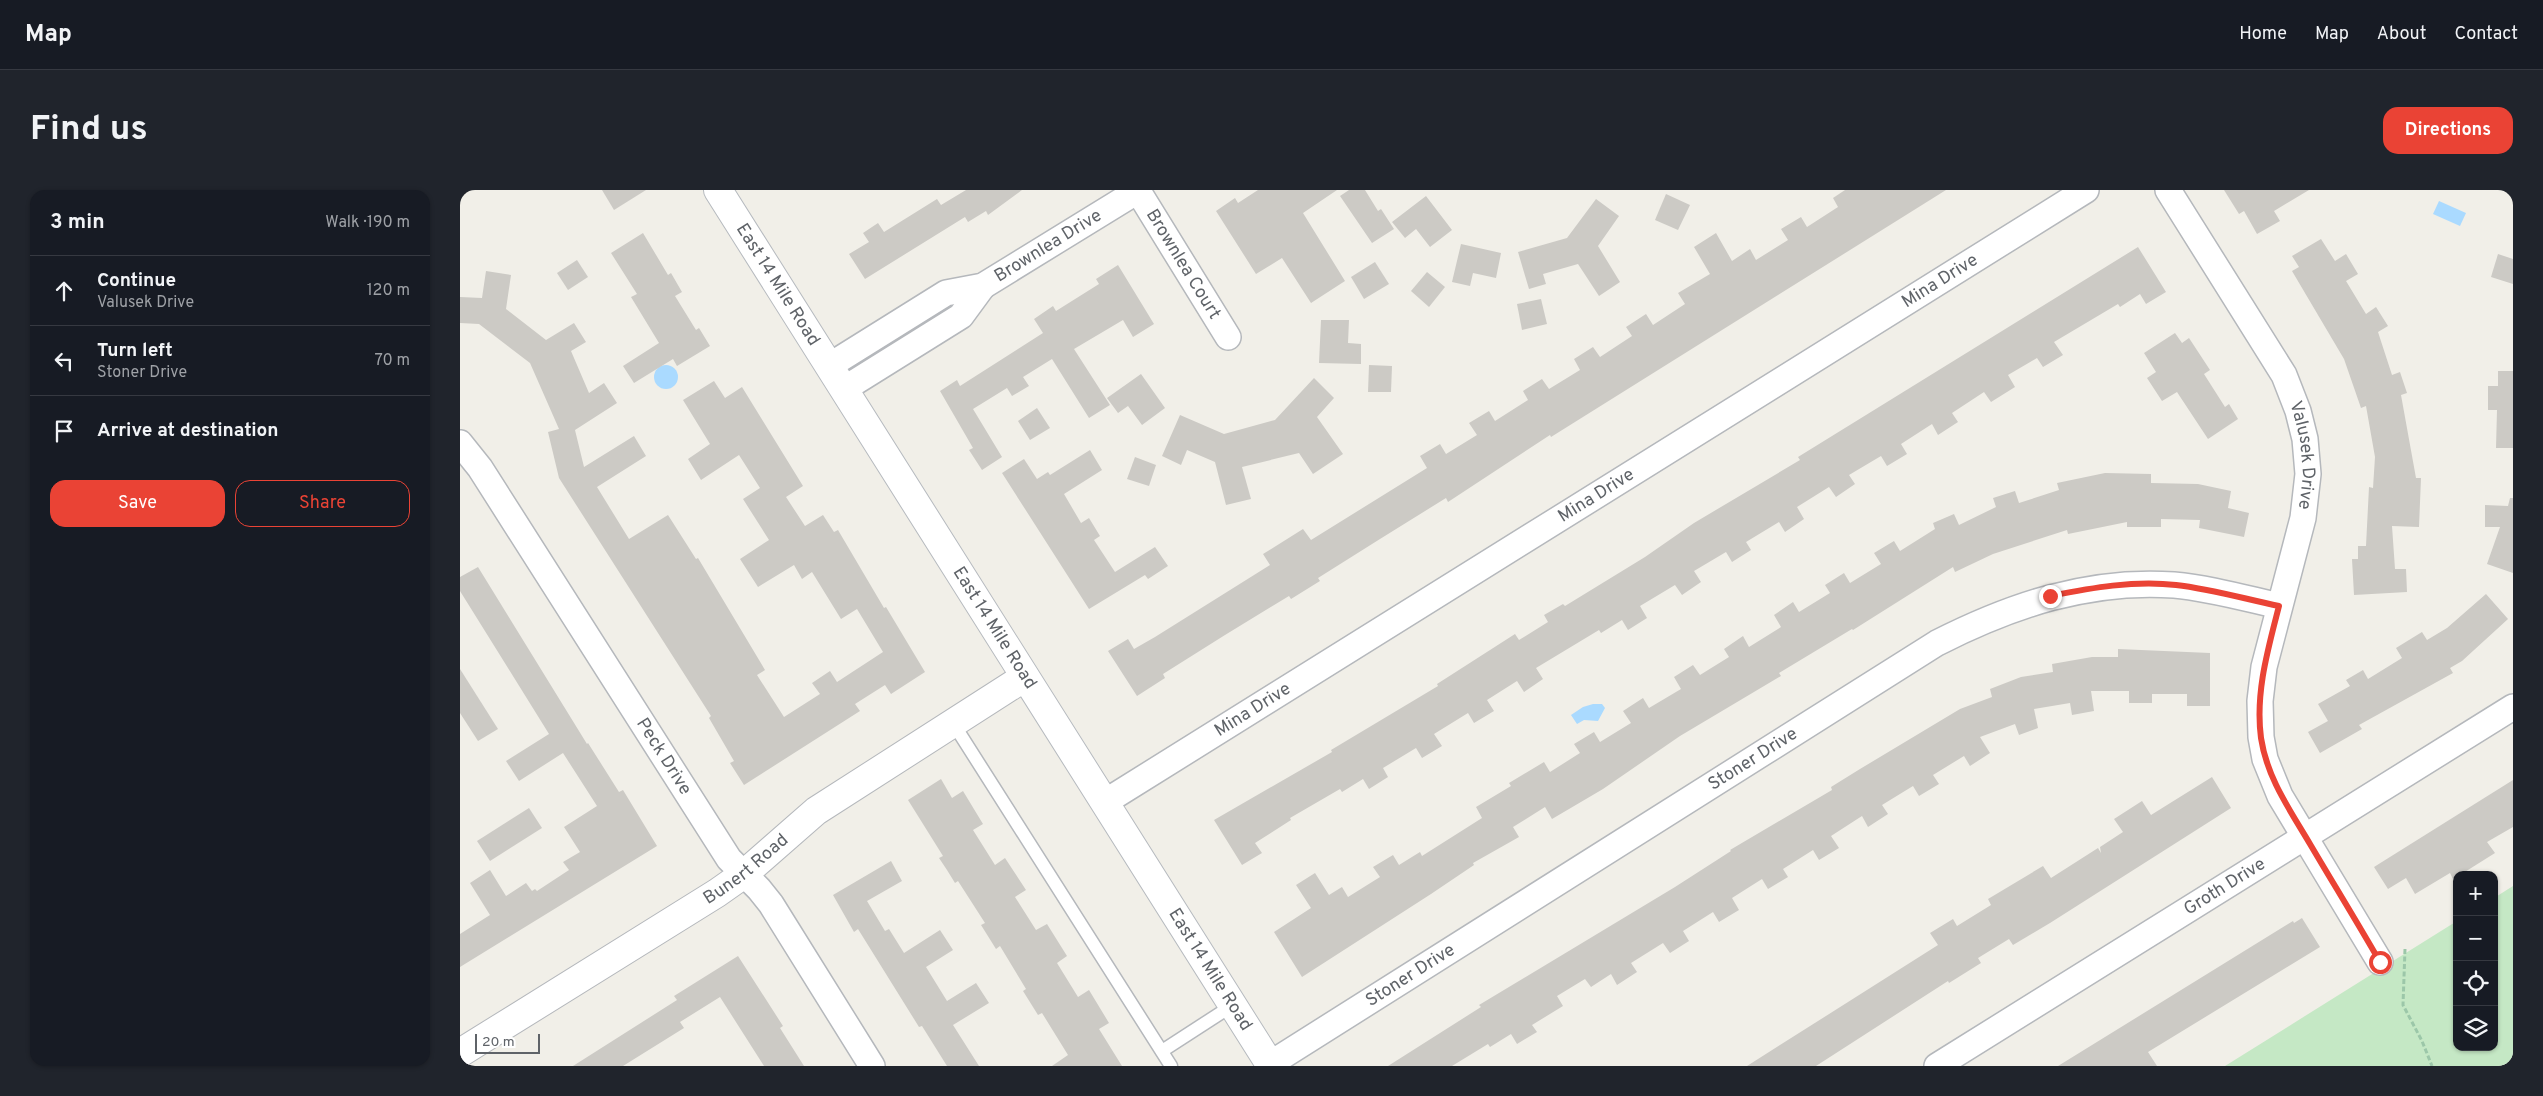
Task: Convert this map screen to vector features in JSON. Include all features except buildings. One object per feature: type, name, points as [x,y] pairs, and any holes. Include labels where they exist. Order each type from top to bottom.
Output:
[{"type":"main road","name":"East 14 Mile Road","points":[[718,190],[1270,1065]]},
{"type":"main road","name":"Bunert Road","points":[[460,1052],[744,874],[816,811],[1025,678]]},
{"type":"street","name":"Brownlea Drive","points":[[829,366],[946,294],[983,286],[1138,190]]},
{"type":"street","name":"Brownlea Court","points":[[1138,190],[1228,337]]},
{"type":"street","name":"Mina Drive","points":[[1105,802],[2086,190]]},
{"type":"street","name":"Valusek Drive","points":[[2168,190],[2284,375],[2303,430],[2308,474],[2303,518],[2264,667],[2260,701],[2261,737],[2265,759],[2280,796],[2380,962]]},
{"type":"street","name":"Brownlea Drive","points":[[844,390],[961,316],[983,286]]},
{"type":"street","name":"Peck Drive","points":[[460,443],[486,476],[729,859],[771,904],[872,1066]]},
{"type":"street","name":"Stoner Drive","points":[[1270,1065],[1929,649],[1984,620],[2050,596],[2130,584],[2175,585],[2218,592],[2279,606]]},
{"type":"street","name":"Groth Drive","points":[[1937,1066],[2513,707]]},
{"type":"lane","points":[[953,723],[1171,1066]]},
{"type":"lane","points":[[1162,1051],[1233,1005]]},
{"type":"path","points":[[2405,949],[2403,1005],[2422,1040],[2432,1066]]},
{"type":"green space","points":[[2513,886],[2513,1066],[2225,1066],[2453,924],[2453,1051],[2498,1051],[2498,895]]},
{"type":"water","points":[[2439,201],[2466,213],[2460,226],[2433,214]]},
{"type":"water","points":[[666,365],[674,369],[678,377],[674,385],[666,389],[658,385],[654,377],[658,369]]},
{"type":"water","points":[[1602,704],[1605,708],[1598,721],[1584,720],[1577,724],[1571,715],[1583,707]]},
{"type":"route","points":[[2050,596],[2090,588],[2130,584],[2175,585],[2218,592],[2279,606],[2264,667],[2260,701],[2261,737],[2265,759],[2280,796],[2380,962]]}]
